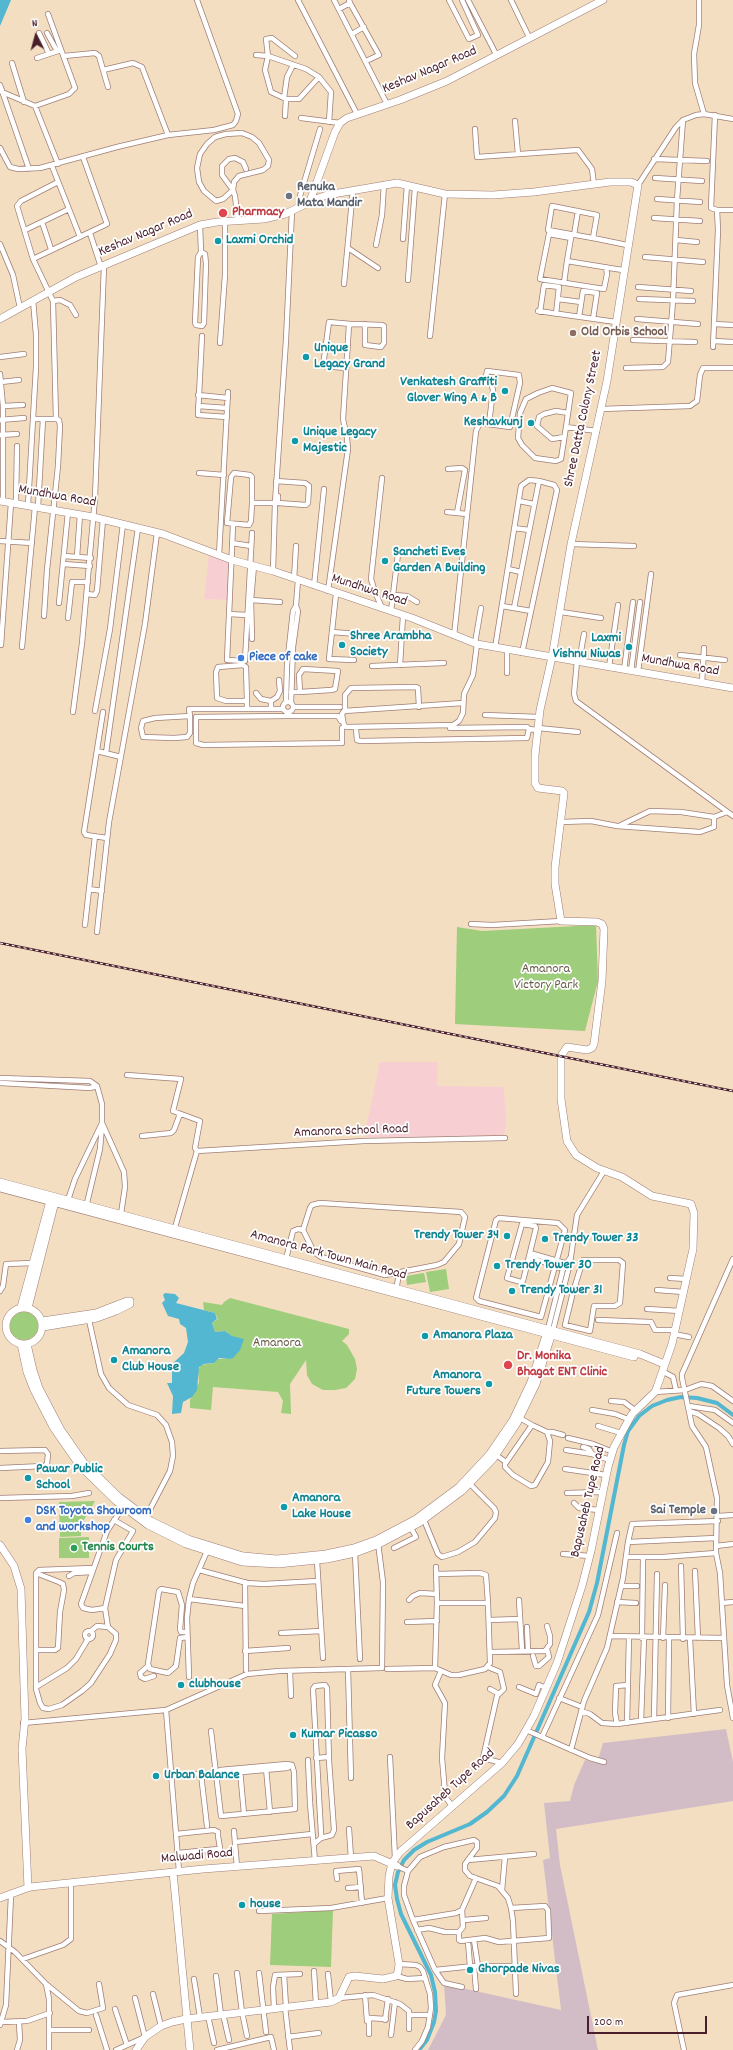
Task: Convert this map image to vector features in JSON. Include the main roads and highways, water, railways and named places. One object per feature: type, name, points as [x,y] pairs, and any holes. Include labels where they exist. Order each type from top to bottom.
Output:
[{"type":"water","points":[[0,0],[11,0],[0,26]]},
{"type":"water","points":[[165,1293],[175,1294],[179,1298],[176,1303],[215,1313],[217,1319],[212,1323],[215,1332],[225,1331],[232,1336],[244,1339],[240,1350],[233,1358],[219,1358],[214,1363],[204,1364],[199,1367],[197,1390],[192,1397],[183,1402],[181,1413],[172,1414],[173,1396],[167,1383],[172,1383],[172,1364],[184,1353],[188,1342],[186,1328],[180,1324],[179,1319],[168,1316],[162,1303],[165,1300],[163,1295]]},
{"type":"waterway","points":[[419,2050],[427,2040],[434,2022],[436,2011],[435,1992],[431,1975],[401,1914],[395,1885],[398,1872],[404,1860],[414,1850],[427,1842],[470,1824],[487,1812],[504,1796],[517,1776],[589,1612],[597,1583],[628,1431],[639,1416],[652,1406],[667,1400],[681,1397],[697,1398],[717,1403],[733,1415]]},
{"type":"railway","points":[[0,943],[733,1091]]},
{"type":"place","name":"Renuka Mata Mandir","points":[[289,196]]},
{"type":"place","name":"Pharmacy","points":[[223,213]]},
{"type":"place","name":"Laxmi Orchid","points":[[218,241]]},
{"type":"place","name":"Old Orbis School","points":[[573,333]]},
{"type":"place","name":"Unique Legacy Grand","points":[[306,357]]},
{"type":"place","name":"Venkatesh Graffiti Glover Wing A & B","points":[[505,391]]},
{"type":"place","name":"Keshavkunj","points":[[531,423]]},
{"type":"place","name":"Unique Legacy Majestic","points":[[295,441]]},
{"type":"place","name":"Sancheti Eves Garden A Building","points":[[385,561]]},
{"type":"place","name":"Shree Arambha Society","points":[[342,645]]},
{"type":"place","name":"Laxmi Vishnu Niwas","points":[[629,647]]},
{"type":"place","name":"Piece of cake","points":[[241,658]]},
{"type":"place","name":"Trendy Tower 34","points":[[507,1236]]},
{"type":"place","name":"Trendy Tower 33","points":[[545,1239]]},
{"type":"place","name":"Trendy Tower 30","points":[[497,1266]]},
{"type":"place","name":"Trendy Tower 31","points":[[512,1291]]},
{"type":"place","name":"Amanora Plaza","points":[[425,1336]]},
{"type":"place","name":"Amanora Club House","points":[[114,1360]]},
{"type":"place","name":"Dr. Monika Bhagat ENT Clinic","points":[[508,1365]]},
{"type":"place","name":"Amanora Future Towers","points":[[489,1384]]},
{"type":"place","name":"Pawar Public School","points":[[28,1478]]},
{"type":"place","name":"Amanora Lake House","points":[[284,1507]]},
{"type":"place","name":"Sai Temple","points":[[714,1511]]},
{"type":"place","name":"DSK Toyota Showroom and workshop","points":[[28,1520]]},
{"type":"place","name":"Tennis Courts","points":[[74,1548]]},
{"type":"place","name":"clubhouse","points":[[181,1685]]},
{"type":"place","name":"Kumar Picasso","points":[[293,1735]]},
{"type":"place","name":"Urban Balance","points":[[156,1776]]},
{"type":"place","name":"house","points":[[242,1905]]},
{"type":"place","name":"Ghorpade Nivas","points":[[470,1970]]},
{"type":"park label","name":"Amanora Victory Park","points":[[546,978]]},
{"type":"park label","name":"Amanora","points":[[277,1344]]}]
